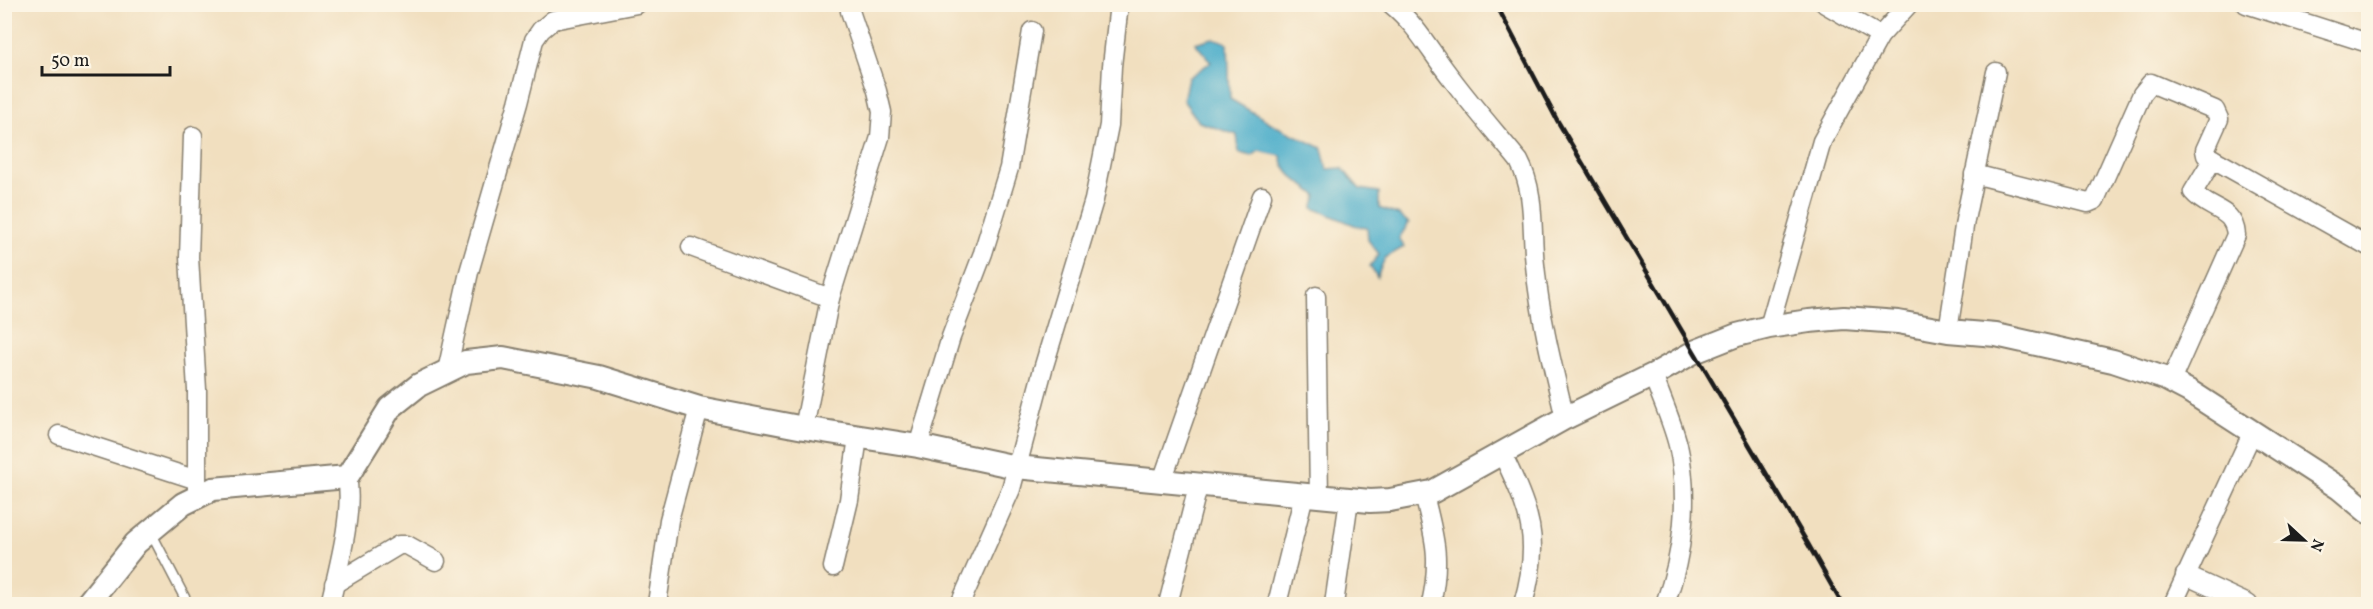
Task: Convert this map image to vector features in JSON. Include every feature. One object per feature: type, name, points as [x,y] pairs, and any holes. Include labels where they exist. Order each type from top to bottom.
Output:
[{"type":"street","points":[[447,371],[469,272],[534,40],[541,30],[553,20],[637,4]]},
{"type":"street","points":[[960,604],[1006,503],[1043,369],[1085,233],[1109,125],[1114,38],[1119,4]]},
{"type":"street","points":[[1391,4],[1407,17],[1426,40],[1450,78],[1519,161],[1525,173],[1531,197],[1539,295],[1565,418]]},
{"type":"street","points":[[1825,4],[1880,36]]},
{"type":"street","points":[[1769,327],[1822,141],[1880,36],[1909,4]]},
{"type":"street","points":[[2246,4],[2368,43]]},
{"type":"street","points":[[804,428],[830,298],[880,137],[882,112],[850,10]]},
{"type":"street","points":[[918,446],[951,337],[983,253],[1010,168],[1032,31]]},
{"type":"street","points":[[1948,331],[1965,220],[1996,72]]},
{"type":"street","points":[[1974,174],[2088,203],[2095,200],[2142,94],[2151,83],[2215,110],[2219,119],[2205,150],[2206,155],[2368,246]]},
{"type":"street","points":[[87,604],[136,543],[183,504],[197,489],[197,390],[189,257],[193,136]]},
{"type":"street","points":[[2171,381],[2236,235],[2232,217],[2199,199],[2193,192],[2213,159]]},
{"type":"street","points":[[1162,481],[1262,196]]},
{"type":"street","points":[[691,247],[830,298]]},
{"type":"street","points":[[1277,604],[1311,496],[1316,296]]},
{"type":"street","points":[[330,604],[350,492],[347,477],[390,408],[418,385],[466,362],[503,358],[599,377],[699,408],[918,446],[1016,467],[1199,483],[1349,500],[1390,500],[1424,495],[1463,476],[1565,418],[1653,375],[1694,352],[1737,335],[1769,327],[1844,318],[1898,322],[1948,331],[1996,335],[2073,351],[2113,361],[2171,381],[2253,431],[2339,488],[2368,513]]},
{"type":"street","points":[[1653,375],[1677,443],[1682,470],[1683,518],[1679,557],[1665,604]]},
{"type":"street","points":[[657,604],[669,520],[699,408]]},
{"type":"street","points":[[2173,604],[2253,431]]},
{"type":"street","points":[[59,435],[197,489],[347,477]]},
{"type":"street","points":[[833,567],[849,500],[858,437]]},
{"type":"street","points":[[1502,453],[1518,487],[1532,528],[1532,569],[1523,604]]},
{"type":"street","points":[[1168,604],[1199,483]]},
{"type":"street","points":[[1424,495],[1437,557],[1431,604]]},
{"type":"street","points":[[1334,604],[1349,500]]},
{"type":"street","points":[[334,584],[399,545],[407,545],[436,561]]},
{"type":"street","points":[[2186,575],[2248,604]]},
{"type":"lane","points":[[150,531],[188,604]]},
{"type":"water","points":[[1213,38],[1228,43],[1230,99],[1276,126],[1322,148],[1327,169],[1342,168],[1360,189],[1379,192],[1379,208],[1399,215],[1409,223],[1399,238],[1404,247],[1385,258],[1377,277],[1370,266],[1379,254],[1368,240],[1367,228],[1359,227],[1313,208],[1317,196],[1290,175],[1281,156],[1259,151],[1252,156],[1239,153],[1237,135],[1199,122],[1183,100],[1188,78],[1211,62],[1195,43]]},
{"type":"railway","points":[[1496,4],[1557,120],[1842,604]]}]
